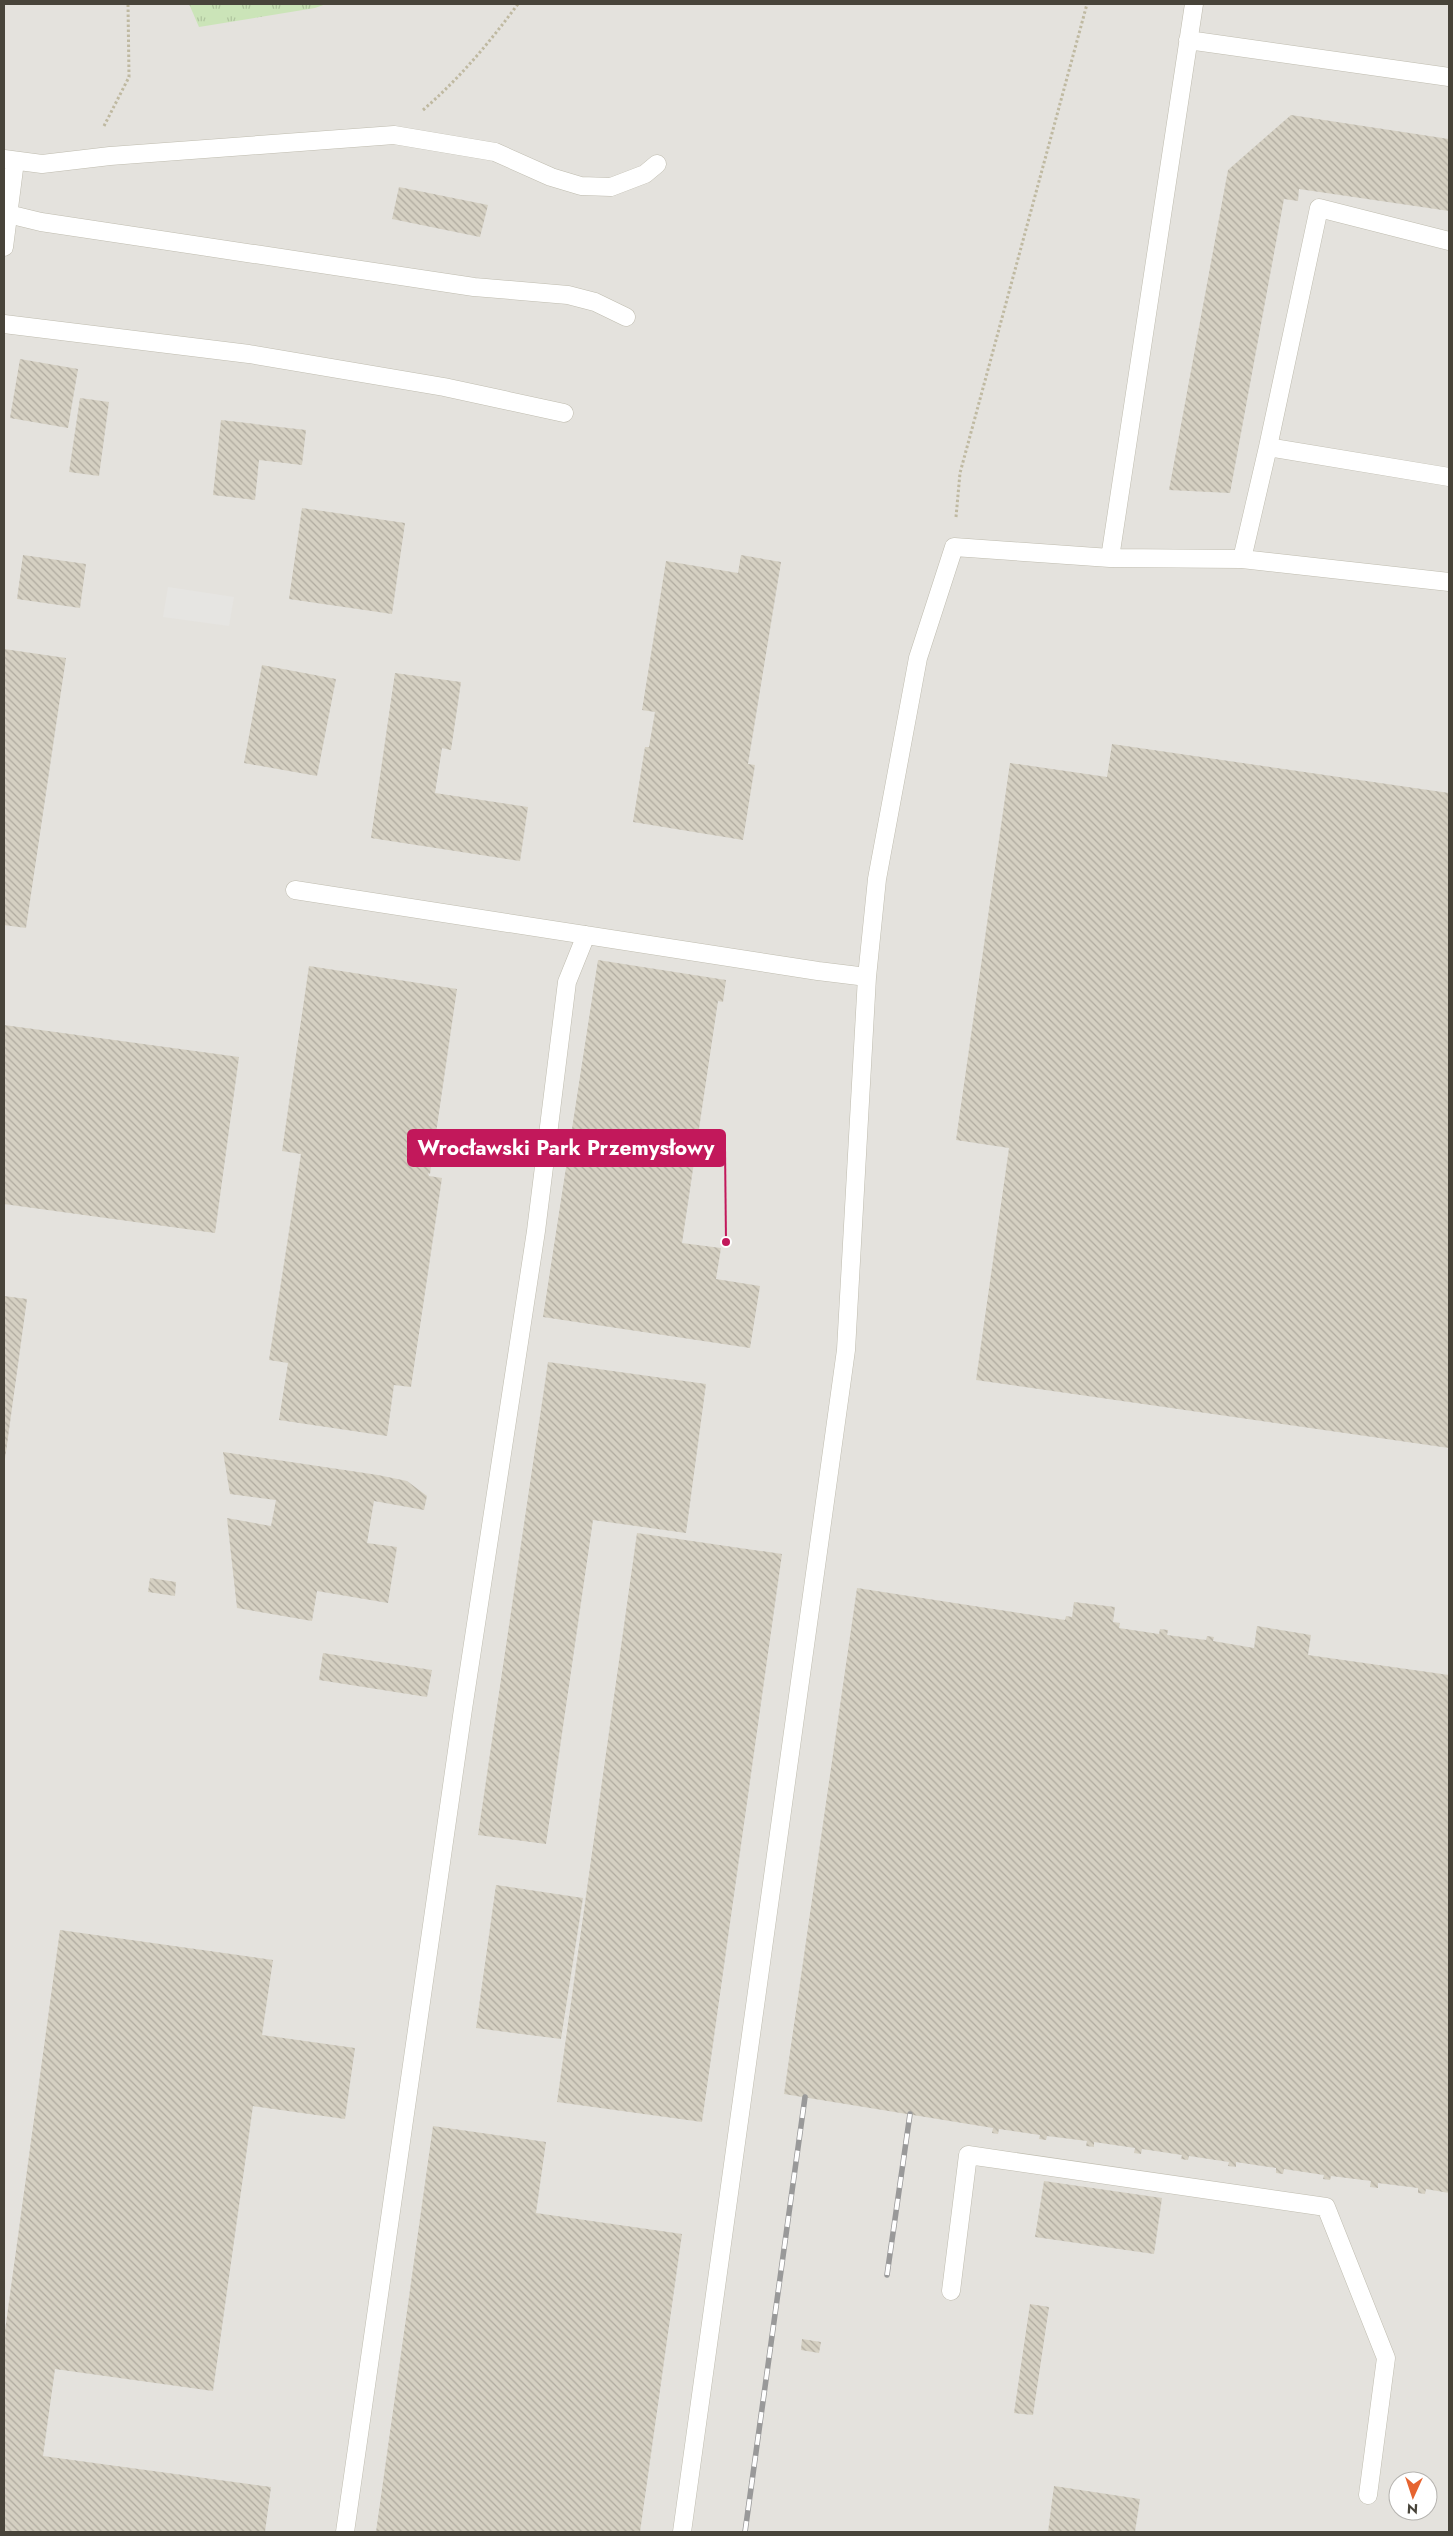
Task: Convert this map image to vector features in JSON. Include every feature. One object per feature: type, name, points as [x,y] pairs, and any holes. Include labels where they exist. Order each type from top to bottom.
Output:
[{"type":"lane","points":[[1110,558],[1194,4]]},
{"type":"lane","points":[[1188,40],[1449,77]]},
{"type":"lane","points":[[4,247],[8,214],[9,160],[42,164],[89,158],[394,134],[495,152],[551,177],[580,186],[611,187],[638,178],[656,164]]},
{"type":"lane","points":[[1242,559],[1319,208],[1449,241]]},
{"type":"lane","points":[[8,214],[41,222],[465,286],[568,295],[595,302],[626,317]]},
{"type":"lane","points":[[4,324],[249,354],[444,387],[564,413]]},
{"type":"lane","points":[[1268,447],[1449,477]]},
{"type":"lane","points":[[682,2532],[846,1350],[867,977],[877,880],[918,658],[954,547],[1110,558],[1242,559],[1449,582]]},
{"type":"lane","points":[[295,890],[867,977]]},
{"type":"lane","points":[[345,2532],[534,1241],[567,982],[586,935]]},
{"type":"lane","points":[[951,2291],[968,2155],[1326,2207],[1386,2358],[1368,2495]]},
{"type":"path","points":[[89,158],[128,77],[128,4]]},
{"type":"path","points":[[394,134],[451,86],[485,48],[518,4]]},
{"type":"path","points":[[954,547],[960,473],[1087,4]]},
{"type":"shaded area","points":[[4,4],[1449,4],[1449,2532],[4,2532]]},
{"type":"shaded area","points":[[168,587],[234,597],[229,626],[163,617]]},
{"type":"green space","points":[[189,4],[326,4],[315,8],[199,27]]},
{"type":"building","points":[[1291,115],[1449,139],[1449,211],[1299,189],[1298,201],[1284,199],[1230,493],[1169,490],[1228,170]]},
{"type":"building","points":[[399,187],[488,205],[480,237],[392,219]]},
{"type":"building","points":[[20,359],[78,369],[68,428],[10,418]]},
{"type":"building","points":[[80,398],[109,402],[99,476],[69,472]]},
{"type":"building","points":[[221,420],[306,430],[302,465],[259,460],[255,500],[213,495]]},
{"type":"building","points":[[302,508],[405,523],[392,614],[289,599]]},
{"type":"building","points":[[23,555],[86,564],[80,608],[17,599]]},
{"type":"building","points":[[741,555],[781,562],[748,764],[755,765],[743,840],[633,822],[645,747],[649,747],[655,712],[642,710],[666,561],[738,573]]},
{"type":"building","points":[[4,649],[66,658],[26,928],[4,925]]},
{"type":"building","points":[[262,665],[336,679],[317,776],[244,763]]},
{"type":"building","points":[[395,673],[461,682],[451,750],[442,748],[435,793],[528,807],[520,861],[371,838]]},
{"type":"building","points":[[1112,744],[1449,793],[1449,1448],[976,1380],[1009,1148],[956,1140],[1010,763],[1107,777]]},
{"type":"building","points":[[598,960],[726,980],[723,1002],[718,1001],[682,1243],[721,1248],[716,1279],[760,1286],[750,1348],[543,1317]]},
{"type":"building","points":[[309,966],[457,989],[430,1174],[428,1173],[429,1176],[442,1178],[411,1387],[394,1385],[387,1436],[279,1420],[288,1363],[269,1360],[301,1154],[282,1151]]},
{"type":"building","points":[[4,1025],[239,1057],[215,1233],[4,1204]]},
{"type":"building","points":[[4,1296],[27,1299],[5,1459],[4,1459]]},
{"type":"building","points":[[548,1362],[706,1384],[686,1533],[593,1520],[546,1844],[478,1835]]},
{"type":"building","points":[[223,1452],[407,1481],[427,1496],[424,1510],[374,1501],[367,1543],[397,1547],[388,1603],[317,1591],[312,1621],[237,1608],[227,1518],[271,1526],[276,1500],[230,1494]]},
{"type":"building","points":[[637,1533],[782,1554],[702,2122],[557,2102]]},
{"type":"building","points":[[150,1578],[176,1582],[175,1596],[148,1592]]},
{"type":"building","points":[[857,1588],[1065,1620],[1066,1616],[1072,1617],[1074,1602],[1115,1607],[1113,1622],[1120,1623],[1119,1628],[1159,1634],[1160,1629],[1168,1630],[1167,1635],[1206,1640],[1207,1636],[1214,1637],[1213,1641],[1254,1648],[1257,1626],[1311,1635],[1308,1655],[1449,1675],[1449,2193],[1426,2189],[1425,2194],[1418,2193],[1418,2188],[1378,2183],[1378,2188],[1370,2187],[1371,2181],[1331,2176],[1330,2180],[1323,2179],[1324,2175],[1284,2169],[1283,2174],[1276,2173],[1276,2168],[1236,2162],[1236,2167],[1228,2166],[1229,2162],[1189,2156],[1188,2160],[1181,2159],[1182,2155],[1142,2149],[1141,2154],[1134,2153],[1135,2148],[1094,2142],[1094,2147],[1086,2146],[1087,2141],[1047,2136],[1046,2140],[1039,2139],[1040,2135],[999,2129],[998,2134],[992,2133],[993,2128],[784,2094]]},
{"type":"building","points":[[323,1653],[432,1670],[427,1697],[319,1680]]},
{"type":"building","points":[[496,1885],[583,1898],[561,2039],[476,2028]]},
{"type":"building","points":[[60,1930],[273,1960],[262,2035],[355,2048],[345,2119],[253,2106],[213,2391],[55,2369],[43,2456],[271,2487],[265,2532],[4,2532],[4,2338]]},
{"type":"building","points":[[433,2126],[546,2142],[536,2213],[682,2234],[640,2532],[376,2532]]},
{"type":"building","points":[[1044,2181],[1162,2198],[1154,2254],[1035,2237]]},
{"type":"building","points":[[1030,2304],[1049,2307],[1033,2415],[1014,2413]]},
{"type":"building","points":[[802,2339],[821,2342],[819,2353],[801,2350]]},
{"type":"building","points":[[1054,2486],[1140,2499],[1135,2532],[1048,2532]]},
{"type":"railway","points":[[745,2532],[805,2097]]},
{"type":"railway","points":[[887,2275],[910,2114]]},
{"type":"place","name":"Wrocławski Park Przemysłowy","points":[[726,1242]]}]
